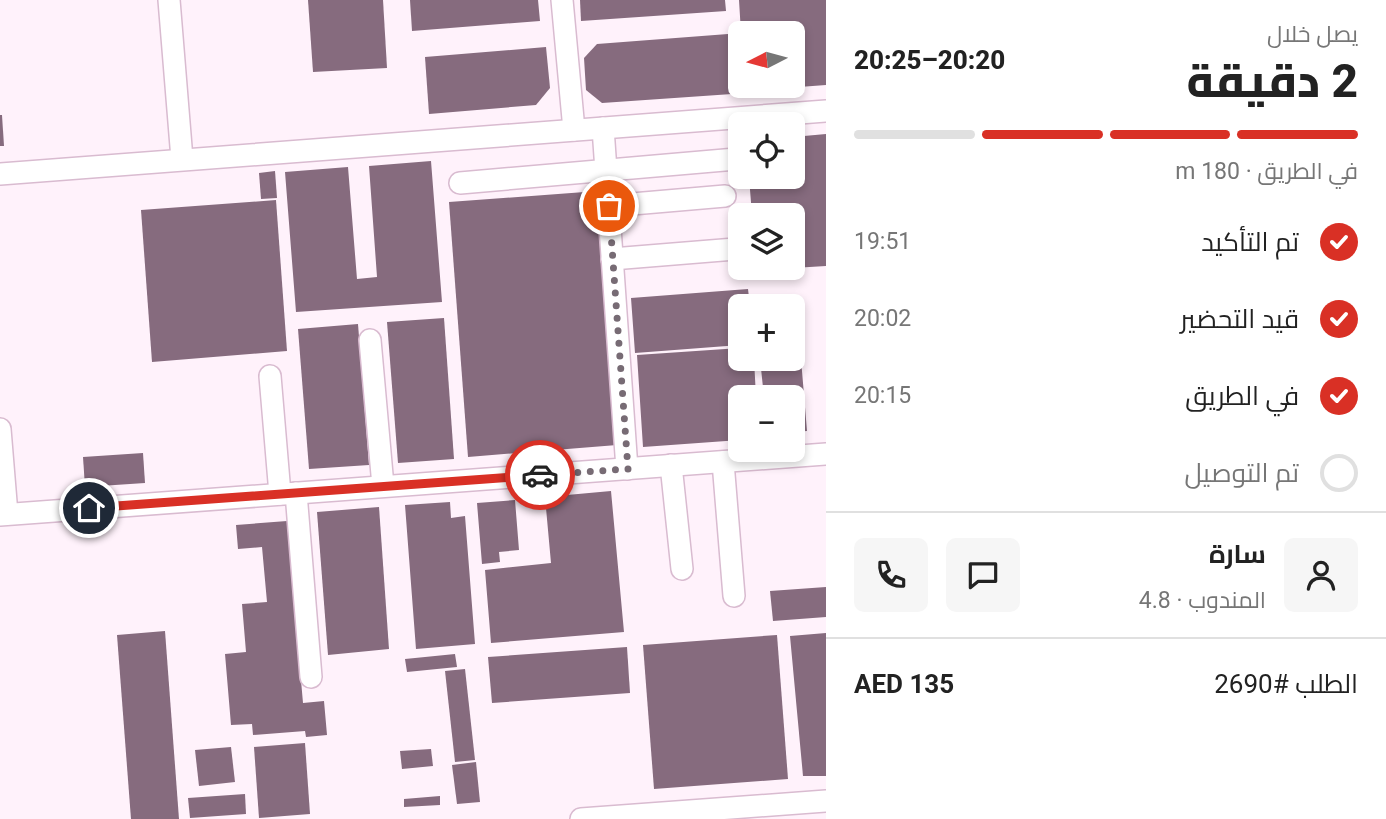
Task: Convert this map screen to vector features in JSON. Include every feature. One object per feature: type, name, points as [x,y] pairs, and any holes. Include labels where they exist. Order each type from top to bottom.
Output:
[{"type":"lane","points":[[169,0],[182,159]]},
{"type":"lane","points":[[562,0],[574,130]]},
{"type":"lane","points":[[0,174],[826,111]]},
{"type":"lane","points":[[603,128],[628,469]]},
{"type":"lane","points":[[460,183],[728,160]]},
{"type":"lane","points":[[609,206],[725,196]]},
{"type":"lane","points":[[612,259],[728,250]]},
{"type":"lane","points":[[370,340],[383,486]]},
{"type":"lane","points":[[270,376],[311,677]]},
{"type":"lane","points":[[0,429],[3,514],[826,454]]},
{"type":"lane","points":[[723,462],[734,596]]},
{"type":"lane","points":[[671,465],[682,569]]},
{"type":"lane","points":[[581,819],[826,801]]},
{"type":"building","points":[[308,0],[383,0],[387,68],[313,72]]},
{"type":"building","points":[[410,0],[538,0],[540,21],[412,31]]},
{"type":"building","points":[[580,0],[725,0],[726,11],[581,21]]},
{"type":"building","points":[[739,0],[826,0],[826,85],[805,87],[805,21],[740,21]]},
{"type":"building","points":[[728,34],[728,94],[602,103],[586,90],[584,58],[597,44]]},
{"type":"building","points":[[546,47],[550,88],[536,105],[429,114],[425,57]]},
{"type":"building","points":[[2,115],[4,146],[0,146]]},
{"type":"building","points":[[826,134],[826,266],[805,267],[805,203],[751,203],[750,189],[805,189],[805,136]]},
{"type":"building","points":[[431,161],[442,302],[296,312],[285,172],[348,167],[357,279],[377,277],[369,166]]},
{"type":"building","points":[[275,171],[277,198],[261,199],[259,173]]},
{"type":"building","points":[[598,191],[617,445],[468,457],[449,202]]},
{"type":"building","points":[[276,200],[287,351],[152,362],[141,210]]},
{"type":"building","points":[[748,289],[749,294],[728,294],[728,346],[635,353],[631,298]]},
{"type":"building","points":[[444,318],[454,459],[398,463],[387,322]]},
{"type":"building","points":[[358,324],[369,465],[309,469],[298,329]]},
{"type":"building","points":[[728,349],[728,371],[755,371],[755,385],[728,385],[728,441],[643,447],[637,355]]},
{"type":"building","points":[[761,371],[802,371],[803,385],[763,385]]},
{"type":"building","points":[[143,453],[145,483],[85,487],[83,457]]},
{"type":"building","points":[[611,491],[624,632],[491,643],[485,570],[551,563],[545,497]]},
{"type":"building","points":[[515,500],[519,550],[499,552],[500,562],[482,564],[477,503]]},
{"type":"building","points":[[450,502],[451,518],[465,516],[475,644],[416,649],[405,505]]},
{"type":"building","points":[[379,507],[389,649],[328,655],[317,512]]},
{"type":"building","points":[[287,521],[303,703],[324,701],[327,735],[306,737],[305,731],[253,735],[252,724],[231,725],[225,654],[246,652],[242,604],[267,602],[262,547],[238,549],[236,525]]},
{"type":"building","points":[[826,587],[826,617],[773,621],[770,591]]},
{"type":"building","points":[[165,631],[179,819],[131,819],[117,635]]},
{"type":"building","points":[[826,633],[826,776],[803,776],[790,636]]},
{"type":"building","points":[[777,635],[788,779],[654,789],[643,645]]},
{"type":"building","points":[[627,647],[630,693],[492,703],[488,657]]},
{"type":"building","points":[[455,654],[457,667],[407,672],[405,659]]},
{"type":"building","points":[[465,669],[475,760],[455,762],[445,671]]},
{"type":"building","points":[[305,743],[310,814],[259,818],[254,747]]},
{"type":"building","points":[[231,747],[235,782],[199,786],[195,750]]},
{"type":"building","points":[[431,749],[433,766],[402,769],[400,751]]},
{"type":"building","points":[[476,762],[480,802],[457,804],[452,765]]},
{"type":"building","points":[[245,794],[246,814],[190,818],[188,798]]},
{"type":"building","points":[[440,796],[440,805],[404,807],[404,799]]},
{"type":"way so far","points":[[540,475],[628,469],[609,206]]},
{"type":"route","points":[[89,508],[540,475]]}]
